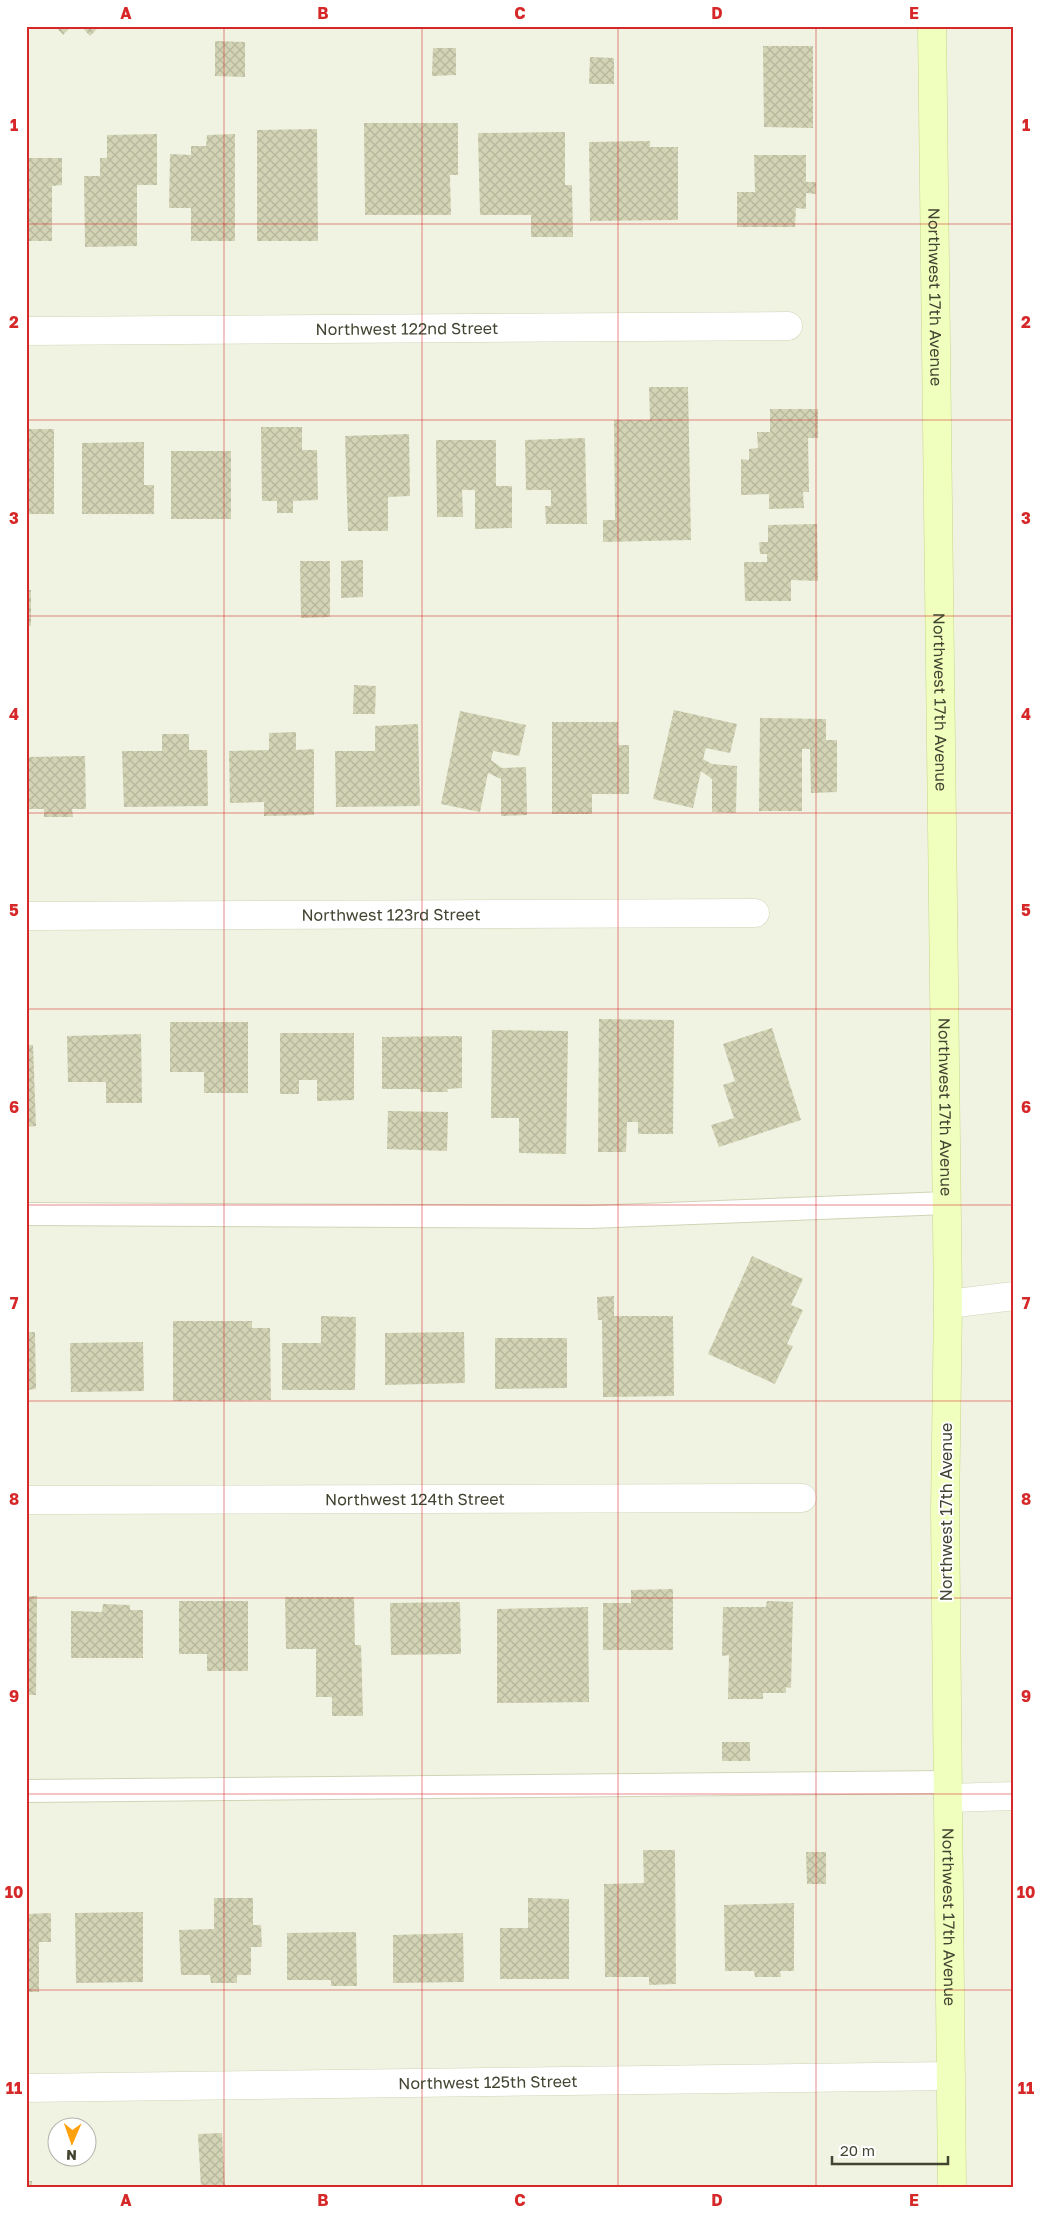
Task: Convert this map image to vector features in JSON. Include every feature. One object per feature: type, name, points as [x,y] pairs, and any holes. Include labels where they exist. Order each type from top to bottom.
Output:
[{"type":"main road","name":"Northwest 17th Avenue","points":[[932,26],[948,1304],[945,1510],[952,2188]]},
{"type":"street","name":"Northwest 122nd Street","points":[[26,331],[788,326]]},
{"type":"street","name":"Northwest 123rd Street","points":[[26,916],[755,913]]},
{"type":"street","points":[[948,1304],[1014,1296]]},
{"type":"street","name":"Northwest 124th Street","points":[[26,1500],[802,1498]]},
{"type":"street","points":[[948,1790],[1014,1796]]},
{"type":"street","name":"Northwest 125th Street","points":[[26,2088],[951,2076]]},
{"type":"lane","points":[[26,1214],[590,1217],[946,1204]]},
{"type":"lane","points":[[26,1791],[948,1790]]},
{"type":"building","points":[[55,26],[72,26],[63,35]]},
{"type":"building","points":[[81,26],[100,26],[90,36]]},
{"type":"building","points":[[215,41],[245,42],[245,77],[215,76]]},
{"type":"building","points":[[763,46],[813,46],[813,128],[764,127]]},
{"type":"building","points":[[433,48],[456,48],[456,75],[432,76]]},
{"type":"building","points":[[590,57],[614,58],[614,84],[589,84]]},
{"type":"building","points":[[364,123],[458,123],[458,175],[450,175],[451,215],[365,215]]},
{"type":"building","points":[[317,129],[318,241],[257,241],[257,130]]},
{"type":"building","points":[[565,132],[565,185],[572,185],[573,237],[531,237],[531,215],[480,215],[478,133]]},
{"type":"building","points":[[157,134],[157,185],[137,185],[137,246],[85,247],[84,176],[100,176],[100,158],[107,158],[107,135]]},
{"type":"building","points":[[235,134],[235,241],[191,241],[191,208],[169,208],[170,154],[191,155],[191,146],[206,146],[207,135]]},
{"type":"building","points":[[650,141],[650,147],[678,147],[678,220],[590,221],[589,142]]},
{"type":"building","points":[[754,155],[806,155],[806,182],[816,182],[816,194],[806,193],[806,209],[796,208],[795,227],[737,227],[737,192],[755,192]]},
{"type":"building","points":[[26,158],[62,158],[62,185],[52,186],[52,241],[26,241]]},
{"type":"building","points":[[649,387],[688,387],[691,540],[603,542],[603,520],[615,520],[614,420],[650,420]]},
{"type":"building","points":[[770,409],[818,409],[818,438],[808,438],[809,492],[803,492],[804,508],[769,509],[769,494],[741,495],[741,459],[749,460],[749,449],[758,448],[757,432],[770,432]]},
{"type":"building","points":[[261,427],[302,427],[302,450],[317,450],[318,500],[293,501],[293,513],[277,513],[277,501],[262,501]]},
{"type":"building","points":[[26,429],[54,429],[54,514],[26,514]]},
{"type":"building","points":[[409,434],[410,496],[388,497],[388,531],[348,531],[345,436]]},
{"type":"building","points":[[585,438],[587,524],[546,524],[545,506],[551,506],[551,490],[526,490],[525,440]]},
{"type":"building","points":[[436,440],[496,440],[496,486],[512,486],[512,528],[475,529],[475,490],[462,490],[463,517],[437,517]]},
{"type":"building","points":[[144,442],[144,485],[154,485],[154,514],[82,514],[82,443]]},
{"type":"building","points":[[171,451],[231,451],[231,519],[171,519]]},
{"type":"building","points":[[817,524],[818,581],[791,580],[791,601],[745,601],[744,562],[767,562],[767,554],[760,554],[759,542],[768,542],[768,525]]},
{"type":"building","points":[[363,560],[363,597],[341,598],[341,561]]},
{"type":"building","points":[[300,561],[330,561],[330,617],[301,618]]},
{"type":"building","points":[[26,590],[31,590],[31,626],[26,626]]},
{"type":"building","points":[[354,685],[376,686],[375,714],[353,714]]},
{"type":"building","points":[[674,710],[737,724],[730,753],[706,748],[703,759],[712,764],[737,766],[736,813],[712,812],[712,779],[701,771],[693,808],[653,799]]},
{"type":"building","points":[[460,711],[526,725],[519,756],[493,751],[491,760],[502,768],[526,767],[527,815],[501,816],[501,779],[488,773],[480,812],[441,804]]},
{"type":"building","points":[[760,718],[826,719],[826,740],[837,740],[837,792],[811,793],[810,749],[802,749],[802,811],[759,811]]},
{"type":"building","points":[[552,722],[618,722],[618,745],[629,745],[629,794],[592,794],[592,814],[552,814]]},
{"type":"building","points":[[418,724],[420,806],[336,807],[335,751],[375,751],[375,726]]},
{"type":"building","points":[[296,732],[296,750],[314,749],[314,815],[264,816],[264,802],[230,803],[229,751],[269,750],[269,733]]},
{"type":"building","points":[[162,734],[189,734],[189,750],[207,750],[208,806],[124,807],[122,751],[162,751]]},
{"type":"building","points":[[85,756],[86,809],[72,809],[73,817],[44,817],[44,809],[26,809],[26,757]]},
{"type":"building","points":[[599,1019],[674,1020],[673,1134],[638,1134],[638,1122],[627,1122],[626,1152],[598,1152]]},
{"type":"building","points":[[170,1022],[248,1022],[248,1093],[204,1093],[204,1072],[170,1072]]},
{"type":"building","points":[[772,1028],[801,1120],[719,1147],[711,1125],[734,1118],[723,1085],[735,1081],[723,1044]]},
{"type":"building","points":[[492,1030],[568,1031],[566,1154],[519,1153],[519,1118],[491,1118]]},
{"type":"building","points":[[280,1033],[354,1033],[354,1100],[317,1101],[317,1080],[299,1080],[299,1094],[280,1094]]},
{"type":"building","points":[[141,1034],[142,1103],[106,1103],[106,1082],[68,1082],[67,1036]]},
{"type":"building","points":[[462,1036],[462,1088],[447,1089],[448,1092],[421,1092],[420,1089],[382,1089],[382,1037]]},
{"type":"building","points":[[26,1045],[33,1045],[36,1126],[26,1127]]},
{"type":"building","points":[[388,1111],[448,1112],[447,1151],[387,1149]]},
{"type":"building","points":[[752,1256],[803,1279],[791,1305],[803,1310],[787,1344],[793,1346],[775,1384],[708,1354]]},
{"type":"building","points":[[614,1296],[614,1316],[673,1316],[674,1396],[603,1397],[602,1320],[598,1320],[597,1297]]},
{"type":"building","points":[[321,1316],[356,1317],[355,1390],[282,1390],[282,1343],[321,1343]]},
{"type":"building","points":[[173,1321],[252,1321],[252,1328],[270,1328],[271,1400],[173,1401]]},
{"type":"building","points":[[26,1332],[35,1332],[36,1389],[26,1390]]},
{"type":"building","points":[[464,1332],[465,1383],[385,1385],[385,1333]]},
{"type":"building","points":[[495,1338],[567,1338],[567,1388],[495,1389]]},
{"type":"building","points":[[143,1342],[144,1391],[71,1392],[70,1343]]},
{"type":"building","points":[[673,1589],[673,1650],[603,1650],[603,1603],[631,1603],[631,1590]]},
{"type":"building","points":[[26,1596],[37,1596],[36,1695],[26,1695]]},
{"type":"building","points":[[285,1597],[354,1597],[355,1645],[361,1645],[363,1716],[332,1716],[332,1697],[316,1697],[316,1649],[286,1649]]},
{"type":"building","points":[[179,1601],[248,1601],[248,1671],[207,1671],[207,1654],[179,1654]]},
{"type":"building","points":[[767,1601],[793,1602],[791,1688],[786,1687],[786,1693],[763,1693],[763,1699],[728,1699],[729,1655],[722,1656],[723,1607],[766,1607]]},
{"type":"building","points":[[460,1602],[461,1654],[391,1655],[390,1603]]},
{"type":"building","points":[[103,1604],[130,1605],[130,1610],[143,1610],[143,1658],[71,1658],[71,1611],[102,1612]]},
{"type":"building","points":[[588,1607],[589,1702],[497,1703],[497,1609]]},
{"type":"building","points":[[722,1742],[750,1742],[750,1761],[722,1761]]},
{"type":"building","points":[[643,1850],[675,1850],[676,1984],[649,1985],[649,1977],[605,1977],[604,1884],[644,1883]]},
{"type":"building","points":[[806,1852],[826,1852],[826,1884],[807,1884]]},
{"type":"building","points":[[214,1898],[253,1898],[253,1925],[261,1925],[262,1947],[251,1947],[251,1975],[237,1975],[237,1983],[211,1983],[210,1975],[181,1975],[179,1930],[214,1929]]},
{"type":"building","points":[[528,1898],[569,1899],[569,1979],[500,1979],[500,1928],[528,1928]]},
{"type":"building","points":[[794,1903],[794,1971],[780,1971],[781,1977],[755,1977],[754,1971],[725,1971],[724,1905]]},
{"type":"building","points":[[143,1912],[143,1982],[76,1983],[75,1913]]},
{"type":"building","points":[[51,1913],[51,1942],[39,1942],[39,1992],[26,1992],[26,1914]]},
{"type":"building","points":[[356,1932],[357,1986],[331,1986],[331,1980],[287,1980],[287,1933]]},
{"type":"building","points":[[463,1933],[464,1982],[393,1983],[393,1935]]},
{"type":"building","points":[[222,2133],[225,2188],[201,2188],[198,2134]]},
{"type":"building","points":[[26,2181],[32,2181],[32,2188],[26,2188]]}]
